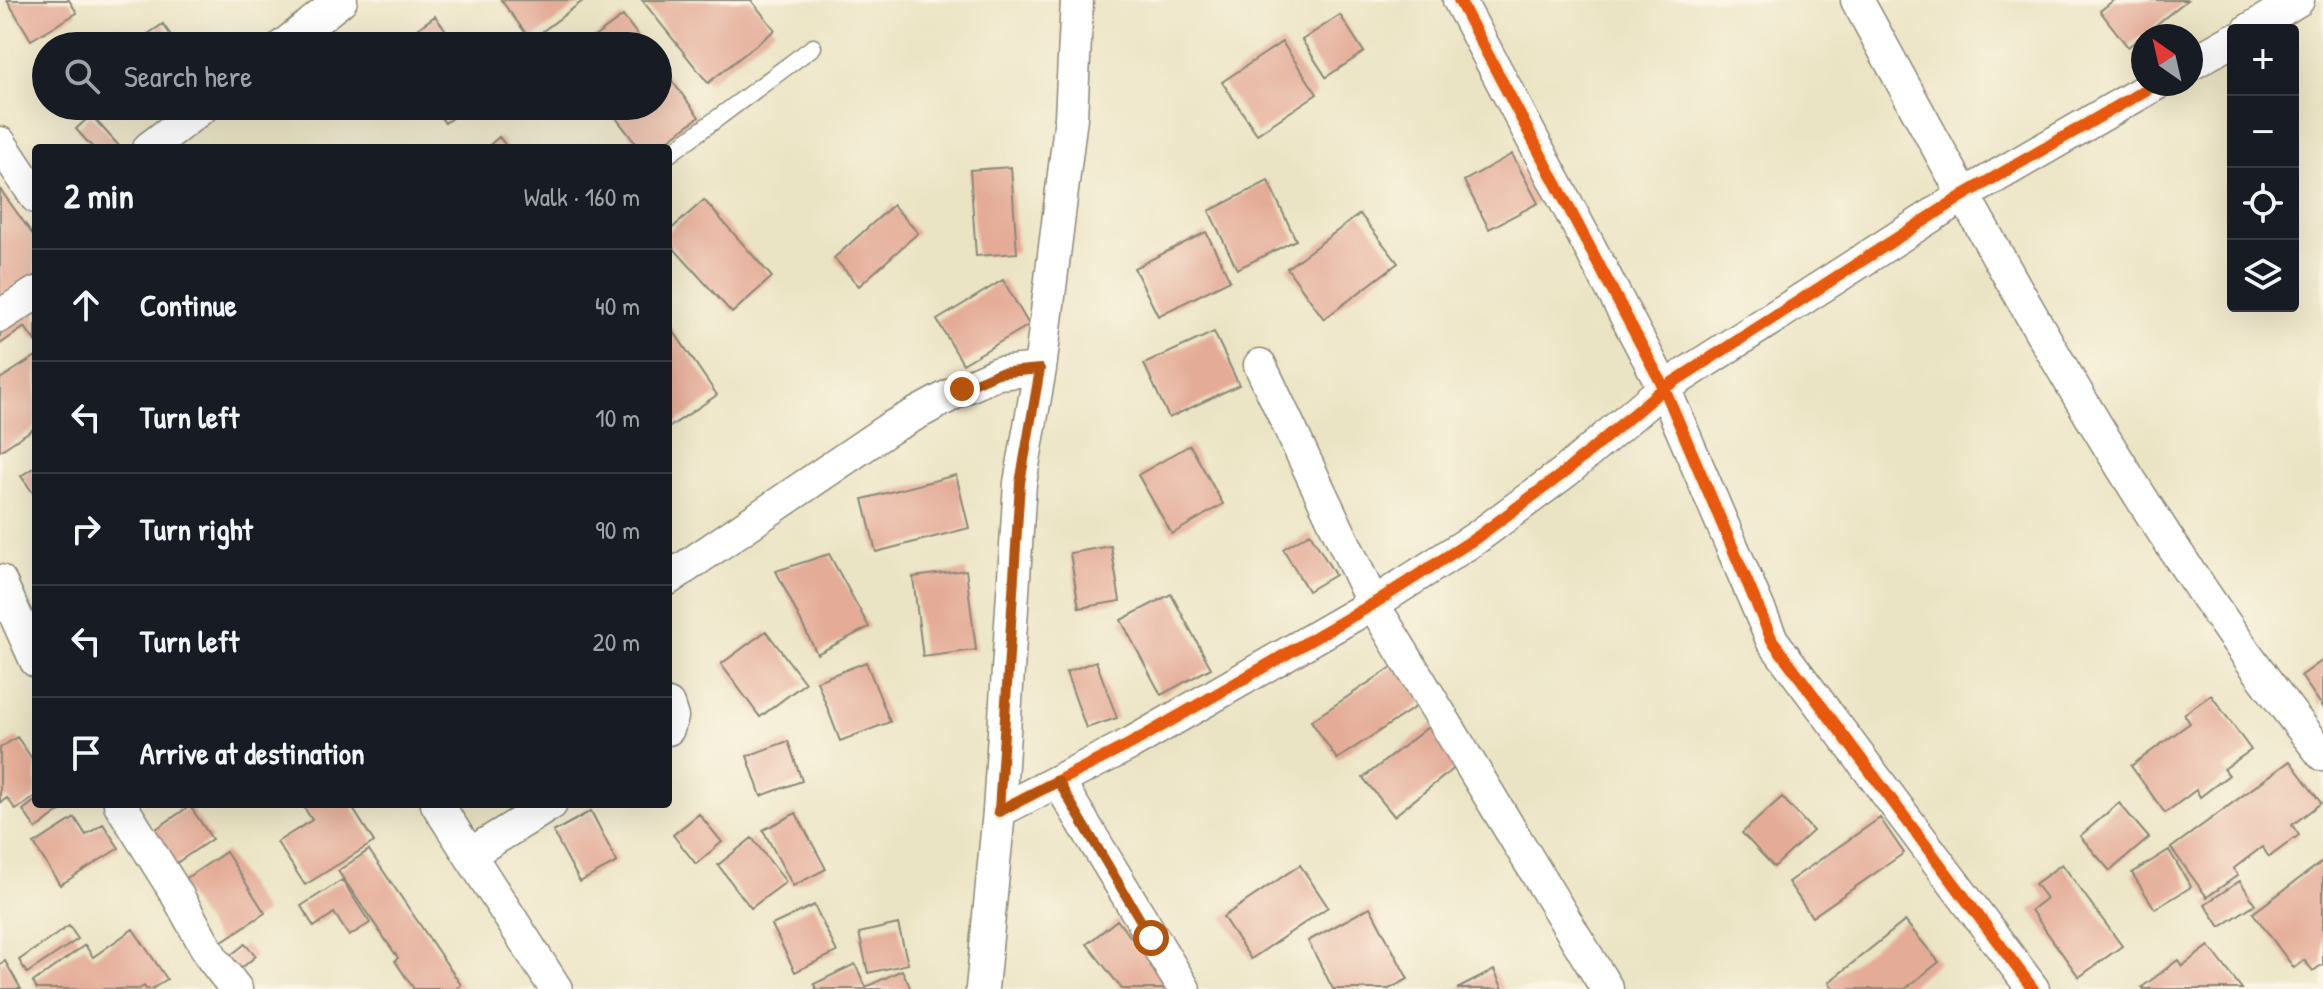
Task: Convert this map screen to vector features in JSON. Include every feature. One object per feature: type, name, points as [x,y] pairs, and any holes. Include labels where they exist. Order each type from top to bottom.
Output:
[{"type":"street","points":[[301,32],[341,0]]},
{"type":"street","points":[[982,989],[999,811],[1020,483],[1040,369],[1071,117],[1077,0]]},
{"type":"street","points":[[1459,0],[1664,388],[1772,640],[2033,989]]},
{"type":"street","points":[[1857,0],[1964,195],[2146,509],[2323,755]]},
{"type":"street","points":[[2258,24],[2294,1]]},
{"type":"street","points":[[2203,57],[2227,43]]},
{"type":"street","points":[[999,811],[1132,743],[1373,604],[1489,529],[1565,472],[1664,388],[1964,195],[2135,96]]},
{"type":"street","points":[[154,144],[186,120]]},
{"type":"street","points":[[0,143],[32,191]]},
{"type":"street","points":[[0,316],[32,296]]},
{"type":"street","points":[[1260,365],[1373,604],[1607,989]]},
{"type":"street","points":[[672,576],[890,428],[998,373],[1040,369]]},
{"type":"street","points":[[0,581],[32,652]]},
{"type":"street","points":[[1058,781],[1184,989]]},
{"type":"street","points":[[123,808],[212,958],[236,989]]},
{"type":"street","points":[[440,808],[470,854],[544,985]]},
{"type":"street","points":[[470,854],[545,808]]},
{"type":"lane","points":[[672,152],[813,47]]},
{"type":"building","points":[[7,0],[69,0],[77,13],[45,32],[32,32],[31,40]]},
{"type":"building","points":[[501,0],[584,0],[542,32],[525,32]]},
{"type":"building","points":[[642,0],[751,0],[775,30],[708,83],[672,38],[672,32],[667,32]]},
{"type":"building","points":[[2114,0],[2187,0],[2157,24],[2131,24],[2131,45],[2128,47],[2100,11]]},
{"type":"building","points":[[1340,15],[1364,52],[1326,77],[1302,40]]},
{"type":"building","points":[[435,16],[447,32],[413,32]]},
{"type":"building","points":[[623,16],[635,32],[601,32]]},
{"type":"building","points":[[163,24],[168,32],[151,32]]},
{"type":"building","points":[[1282,42],[1317,94],[1257,134],[1222,82]]},
{"type":"building","points":[[672,81],[699,117],[662,144],[636,144],[618,120],[672,120]]},
{"type":"building","points":[[86,120],[96,120],[117,144],[89,144],[76,129]]},
{"type":"building","points":[[499,137],[505,144],[491,144]]},
{"type":"building","points":[[1512,154],[1538,203],[1489,229],[1464,181]]},
{"type":"building","points":[[1011,167],[1017,253],[976,256],[970,170]]},
{"type":"building","points":[[1268,181],[1296,240],[1237,269],[1209,211]]},
{"type":"building","points":[[0,189],[32,233],[32,278],[0,301]]},
{"type":"building","points":[[704,200],[772,277],[732,313],[672,246],[672,228]]},
{"type":"building","points":[[893,205],[918,233],[859,286],[834,258]]},
{"type":"building","points":[[1360,214],[1398,263],[1324,319],[1287,268]]},
{"type":"building","points":[[1206,232],[1230,280],[1158,316],[1134,268]]},
{"type":"building","points":[[1003,280],[1029,325],[963,364],[937,320]]},
{"type":"building","points":[[32,304],[32,337],[25,327],[0,344],[0,326]]},
{"type":"building","points":[[672,329],[717,395],[672,425]]},
{"type":"building","points":[[1214,332],[1239,385],[1169,418],[1144,364]]},
{"type":"building","points":[[32,359],[32,430],[0,451],[0,379]]},
{"type":"building","points":[[1190,445],[1223,504],[1172,534],[1138,475]]},
{"type":"building","points":[[32,469],[32,491],[21,476]]},
{"type":"building","points":[[956,475],[969,528],[876,552],[863,499]]},
{"type":"building","points":[[1310,533],[1335,575],[1308,591],[1283,549]]},
{"type":"building","points":[[1111,546],[1120,601],[1079,608],[1070,553]]},
{"type":"building","points":[[829,554],[869,627],[817,654],[776,571]]},
{"type":"building","points":[[966,570],[976,650],[923,657],[913,577]]},
{"type":"building","points":[[1171,594],[1211,668],[1161,695],[1121,620]]},
{"type":"building","points":[[766,631],[805,683],[760,717],[721,664]]},
{"type":"building","points":[[2323,660],[2323,707],[2301,676]]},
{"type":"building","points":[[1096,661],[1117,718],[1086,728],[1066,672]]},
{"type":"building","points":[[866,662],[890,722],[840,741],[817,681]]},
{"type":"building","points":[[1397,664],[1423,702],[1337,759],[1311,721]]},
{"type":"building","points":[[2211,695],[2251,750],[2224,769],[2229,775],[2200,797],[2196,790],[2165,813],[2131,766],[2190,723],[2184,714]]},
{"type":"building","points":[[1432,724],[1462,762],[1394,816],[1363,778]]},
{"type":"building","points":[[17,737],[32,758],[32,799],[16,810],[7,798],[0,803],[0,748]]},
{"type":"building","points":[[788,741],[802,781],[761,796],[747,756]]},
{"type":"building","points":[[2290,761],[2321,803],[2292,825],[2299,835],[2269,857],[2262,847],[2233,869],[2238,875],[2207,897],[2171,848]]},
{"type":"building","points":[[1782,797],[1813,831],[1774,867],[1742,833]]},
{"type":"building","points":[[32,803],[32,808],[65,808],[36,829],[23,810]]},
{"type":"building","points":[[2119,803],[2149,838],[2110,871],[2080,836]]},
{"type":"building","points":[[191,808],[212,839],[169,868],[147,835]]},
{"type":"building","points":[[304,808],[353,808],[374,842],[305,885],[277,842],[312,820]]},
{"type":"building","points":[[591,811],[617,862],[580,882],[553,832]]},
{"type":"building","points":[[796,813],[826,869],[793,886],[763,830]]},
{"type":"building","points":[[699,814],[722,842],[696,864],[673,835]]},
{"type":"building","points":[[75,818],[86,835],[103,824],[119,848],[60,885],[34,844]]},
{"type":"building","points":[[1880,818],[1904,853],[1812,917],[1788,882]]},
{"type":"building","points":[[752,838],[786,882],[751,908],[718,865]]},
{"type":"building","points":[[369,850],[461,985],[455,989],[414,989],[395,961],[398,958],[338,871]]},
{"type":"building","points":[[2169,850],[2191,887],[2155,909],[2132,873]]},
{"type":"building","points":[[226,852],[265,913],[219,943],[179,883]]},
{"type":"building","points":[[2323,861],[2323,964],[2313,971],[2304,960],[2294,968],[2253,913]]},
{"type":"building","points":[[2062,864],[2122,946],[2079,977],[2031,910],[2046,898],[2035,884]]},
{"type":"building","points":[[1300,865],[1328,907],[1251,959],[1223,917]]},
{"type":"building","points":[[342,880],[370,923],[349,936],[334,913],[314,927],[301,906]]},
{"type":"building","points":[[2240,881],[2255,904],[2220,927],[2205,904]]},
{"type":"building","points":[[814,905],[837,952],[795,972],[772,925]]},
{"type":"building","points":[[1370,907],[1408,979],[1389,989],[1333,989],[1308,941]]},
{"type":"building","points":[[1117,920],[1169,985],[1164,989],[1122,989],[1087,944]]},
{"type":"building","points":[[1905,921],[1939,962],[1905,989],[1834,989],[1829,982]]},
{"type":"building","points":[[898,924],[908,964],[868,973],[859,933]]},
{"type":"building","points":[[69,926],[78,939],[27,973],[19,960]]},
{"type":"building","points":[[133,929],[167,979],[152,989],[144,986],[139,989],[37,989],[33,982],[85,945],[93,957]]},
{"type":"building","points":[[245,944],[256,956],[238,971],[227,958]]},
{"type":"building","points":[[2209,946],[2242,989],[2142,987],[2178,960],[2182,966]]},
{"type":"building","points":[[5,961],[21,989],[0,989],[0,964]]},
{"type":"building","points":[[855,964],[866,987],[902,970],[911,989],[816,989],[814,984]]},
{"type":"building","points":[[1494,970],[1503,989],[1457,989]]},
{"type":"cycle path","points":[[1459,0],[1664,388],[1772,640],[2033,989]]},
{"type":"cycle path","points":[[999,811],[1132,743],[1373,604],[1476,538],[1565,472],[1664,388],[1964,195],[2135,96]]},
{"type":"route","points":[[962,389],[998,373],[1040,369],[1020,483],[999,811],[1058,781],[1151,938]]}]
